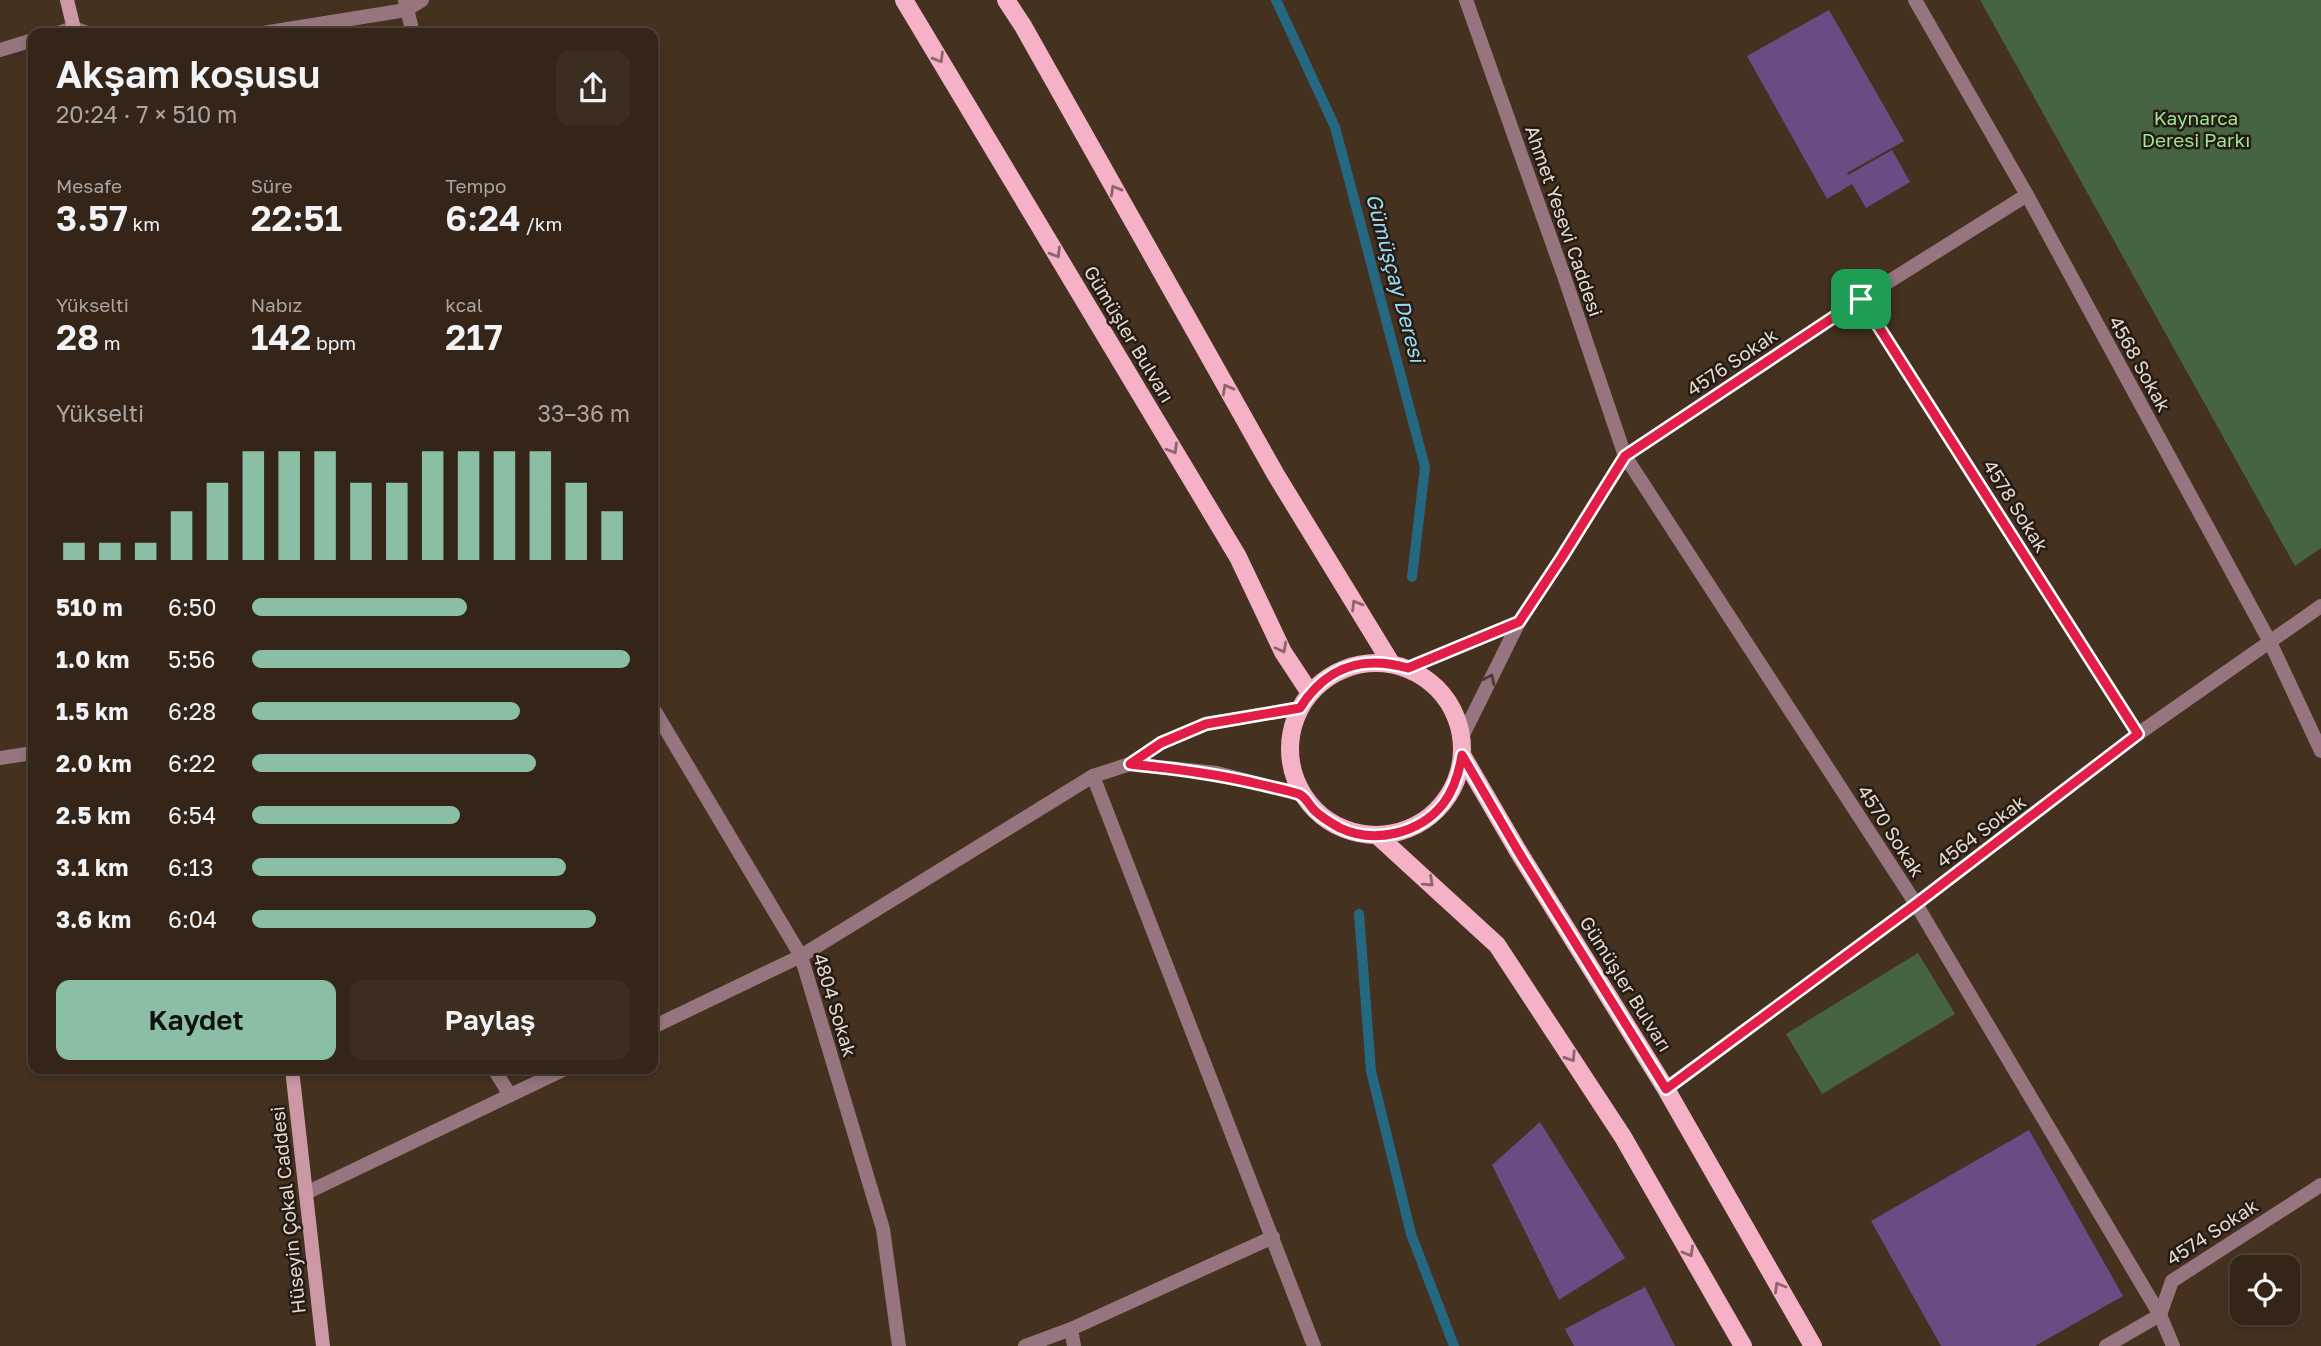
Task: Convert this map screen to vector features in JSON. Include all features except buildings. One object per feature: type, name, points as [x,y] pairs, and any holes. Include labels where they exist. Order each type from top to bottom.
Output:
[{"type":"main road","name":"Gümüşler Bulvarı","points":[[904,0],[1238,557],[1305,701]]},
{"type":"main road","points":[[1006,0],[1276,475],[1400,666]]},
{"type":"main road","points":[[1355,664],[1400,666],[1424,677],[1449,703],[1458,719],[1462,746],[1459,773],[1442,805],[1429,817],[1405,830],[1378,836],[1343,830],[1313,810],[1294,779],[1289,743],[1293,725],[1305,701],[1322,680],[1355,664]]},
{"type":"main road","name":"Gümüşler Bulvarı","points":[[1462,746],[1518,851],[1666,1089],[1813,1346]]},
{"type":"main road","points":[[1378,836],[1497,945],[1623,1137],[1743,1346]]},
{"type":"street","points":[[67,0],[78,28]]},
{"type":"street","points":[[288,28],[422,0]]},
{"type":"street","name":"Ahmet Yesevi Caddesi","points":[[1466,0],[1625,456]]},
{"type":"street","name":"4568 Sokak","points":[[1915,0],[2027,195],[2270,642],[2321,751]]},
{"type":"street","points":[[405,5],[412,28]]},
{"type":"street","points":[[0,50],[28,42]]},
{"type":"street","name":"4576 Sokak","points":[[1462,746],[1519,622],[1625,456],[1861,299],[2027,195]]},
{"type":"street","name":"4578 Sokak","points":[[1861,299],[2138,734]]},
{"type":"street","name":"4570 Sokak","points":[[1625,456],[1916,904],[2160,1315],[2173,1346]]},
{"type":"street","name":"4564 Sokak","points":[[1666,1089],[1916,904],[2138,734],[2321,606]]},
{"type":"street","points":[[1400,666],[1519,622]]},
{"type":"street","points":[[658,1025],[801,956],[1093,776],[1130,764],[1161,743],[1206,724],[1305,701]]},
{"type":"street","name":"4804 Sokak","points":[[658,716],[801,956],[883,1229],[899,1346]]},
{"type":"street","points":[[0,758],[28,754]]},
{"type":"street","points":[[1130,764],[1217,774],[1302,795]]},
{"type":"street","points":[[1093,776],[1314,1346]]},
{"type":"street","name":"Hüseyin Çokal Caddesi","points":[[293,1074],[323,1346]]},
{"type":"street","points":[[497,1074],[510,1095]]},
{"type":"street","points":[[306,1193],[554,1074]]},
{"type":"street","name":"4574 Sokak","points":[[2160,1315],[2172,1281],[2321,1185]]},
{"type":"street","points":[[1025,1346],[1071,1329],[1273,1237]]},
{"type":"street","points":[[2106,1346],[2160,1315]]},
{"type":"street","points":[[1071,1329],[1074,1346]]},
{"type":"green space","name":"Kaynarca Deresi Parkı","points":[[1980,0],[2321,0],[2321,548],[2295,566]]},
{"type":"green space","points":[[1918,953],[1955,1014],[1822,1094],[1786,1034]]},
{"type":"waterway","name":"Gümüşçay Deresi","points":[[1276,0],[1335,127],[1425,467],[1412,577]]},
{"type":"waterway","points":[[1359,914],[1371,1071],[1411,1234],[1454,1346]]},
{"type":"route","points":[[1861,299],[2138,734],[1916,904],[1666,1089],[1518,851],[1462,755],[1459,773],[1442,805],[1414,827],[1378,836],[1343,830],[1313,810],[1302,795],[1217,774],[1130,764],[1161,743],[1206,724],[1300,708],[1322,680],[1355,664],[1391,663],[1408,668],[1519,622],[1625,456],[1861,299]]}]
